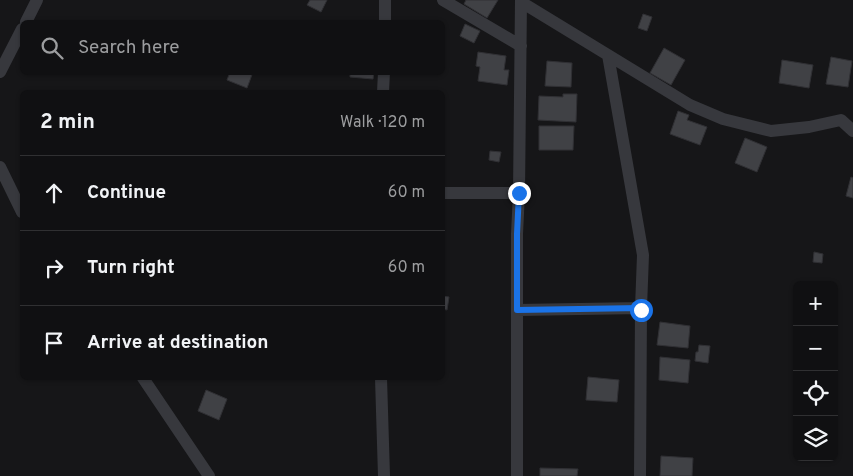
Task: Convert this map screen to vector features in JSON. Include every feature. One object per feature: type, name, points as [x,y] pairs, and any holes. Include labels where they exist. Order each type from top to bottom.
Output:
[{"type":"street","points":[[27,20],[37,0]]},
{"type":"street","points":[[385,0],[385,20]]},
{"type":"street","points":[[443,0],[521,46]]},
{"type":"street","points":[[517,476],[517,234],[521,1]]},
{"type":"street","points":[[521,1],[690,105],[723,119],[771,131],[809,127],[841,120],[853,131]]},
{"type":"street","points":[[0,72],[20,33]]},
{"type":"street","points":[[608,55],[642,255],[640,476]]},
{"type":"street","points":[[383,90],[384,75]]},
{"type":"street","points":[[0,167],[5,188],[20,209]]},
{"type":"street","points":[[445,193],[519,193]]},
{"type":"street","points":[[517,310],[641,308]]},
{"type":"street","points":[[144,380],[209,476]]},
{"type":"street","points":[[380,380],[384,476]]},
{"type":"building","points":[[310,0],[327,0],[321,12],[307,5]]},
{"type":"building","points":[[466,0],[498,0],[487,18],[464,4]]},
{"type":"building","points":[[643,14],[652,17],[647,31],[638,28]]},
{"type":"building","points":[[465,24],[480,31],[474,43],[460,36]]},
{"type":"building","points":[[664,48],[685,60],[671,85],[650,73]]},
{"type":"building","points":[[478,52],[506,56],[504,70],[509,70],[507,85],[478,81],[480,67],[476,66]]},
{"type":"building","points":[[831,57],[852,61],[848,87],[826,84]]},
{"type":"building","points":[[782,60],[813,65],[809,88],[779,83]]},
{"type":"building","points":[[547,61],[572,63],[571,87],[545,86]]},
{"type":"building","points":[[229,75],[252,75],[247,88],[227,80]]},
{"type":"building","points":[[350,75],[374,75],[373,79],[350,77]]},
{"type":"building","points":[[563,94],[577,94],[576,122],[538,120],[539,96],[563,97]]},
{"type":"building","points":[[678,111],[689,115],[687,120],[707,127],[700,145],[670,134]]},
{"type":"building","points":[[539,126],[574,126],[573,150],[539,150]]},
{"type":"building","points":[[745,138],[767,147],[757,172],[735,163]]},
{"type":"building","points":[[490,151],[501,152],[499,162],[489,160]]},
{"type":"building","points":[[851,177],[853,178],[853,198],[846,196]]},
{"type":"building","points":[[814,252],[823,254],[822,263],[813,262]]},
{"type":"building","points":[[445,296],[449,297],[447,310],[445,310]]},
{"type":"building","points":[[660,322],[690,326],[688,348],[657,345]]},
{"type":"building","points":[[699,345],[710,346],[708,363],[695,361]]},
{"type":"building","points":[[660,357],[690,360],[688,383],[659,380]]},
{"type":"building","points":[[588,377],[619,380],[617,402],[586,400]]},
{"type":"building","points":[[206,390],[227,399],[219,420],[198,411]]},
{"type":"building","points":[[661,456],[693,458],[692,476],[660,476]]},
{"type":"building","points":[[540,468],[578,469],[577,476],[540,476]]},
{"type":"route","points":[[519,193],[517,310],[641,308],[641,310]]}]
